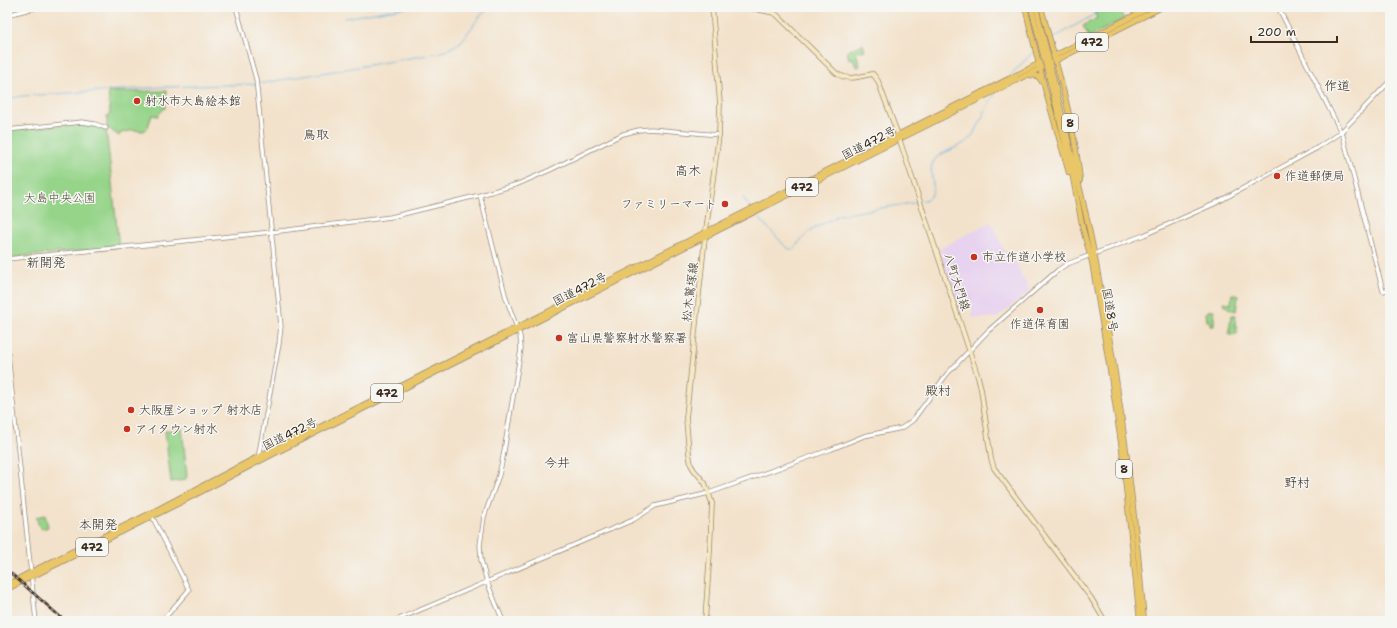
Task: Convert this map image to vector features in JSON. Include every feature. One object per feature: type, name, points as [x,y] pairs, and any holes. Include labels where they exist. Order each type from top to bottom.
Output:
[{"type":"highway","name":"8","points":[[1026,7],[1045,89],[1067,168],[1073,182]]},
{"type":"highway","name":"国道8号","points":[[1031,7],[1080,187],[1092,254],[1092,262],[1118,417],[1132,532],[1140,621]]},
{"type":"highway","name":"国道8号","points":[[1036,7],[1073,182],[1092,254],[1107,320],[1122,417],[1136,532],[1144,621]]},
{"type":"highway","name":"8","points":[[1041,7],[1055,58],[1078,160],[1081,182],[1080,187]]},
{"type":"highway","name":"国道472号","points":[[1055,58],[1066,49],[1151,7]]},
{"type":"highway","name":"国道472号","points":[[7,585],[151,515],[258,459],[706,235],[1039,66],[1162,7]]},
{"type":"highway","points":[[1051,42],[1057,49],[1066,49]]},
{"type":"highway","name":"国道472号","points":[[899,137],[1025,76],[1039,66]]},
{"type":"highway","points":[[1025,76],[1036,76],[1040,78],[1045,89]]},
{"type":"highway","name":"国道472号","points":[[7,589],[28,576]]},
{"type":"highway","points":[[7,581],[28,576]]},
{"type":"highway","points":[[7,592],[24,584],[28,576]]},
{"type":"main road","name":"松木鷲塚線","points":[[704,621],[712,503],[705,483],[691,464],[686,418],[706,235],[719,135],[720,104],[712,7]]},
{"type":"main road","name":"八町大門線","points":[[747,7],[777,15],[841,76],[850,78],[874,74],[878,80],[899,137],[970,351],[981,389],[989,449],[994,468],[1091,598],[1105,621]]},
{"type":"street","points":[[7,15],[38,7]]},
{"type":"street","points":[[236,7],[256,79],[281,326],[258,459]]},
{"type":"street","points":[[1278,7],[1341,132],[1383,291],[1390,289]]},
{"type":"street","points":[[394,621],[633,520],[655,506],[709,493],[864,436],[906,426],[913,420],[947,374],[988,331],[1058,270],[1067,264],[1144,235],[1214,204],[1317,148],[1341,132],[1390,81]]},
{"type":"street","points":[[7,130],[82,122],[95,124],[106,128]]},
{"type":"street","points":[[7,259],[272,232],[391,217],[518,184],[623,134],[651,129],[719,135]]},
{"type":"street","points":[[480,195],[506,298],[517,329],[521,349],[503,457],[499,475],[484,516],[480,545],[481,560],[487,582],[503,621]]},
{"type":"street","points":[[7,345],[28,576],[36,621]]},
{"type":"street","points":[[151,515],[189,590],[162,621]]},
{"type":"shaded area","points":[[991,222],[1006,254],[1010,252],[1030,291],[997,318],[972,318],[972,301],[957,305],[939,249]]},
{"type":"green space","points":[[1091,7],[1118,7],[1124,19],[1089,37],[1083,26],[1097,18]]},
{"type":"green space","points":[[863,44],[865,50],[856,52],[860,66],[856,67],[853,58],[849,59],[847,51]]},
{"type":"green space","points":[[167,91],[165,108],[158,116],[152,115],[148,127],[144,131],[130,130],[121,133],[119,136],[107,127],[107,116],[110,114],[108,92]]},
{"type":"green space","name":"大島中央公園","points":[[88,123],[106,128],[119,247],[7,258],[7,130]]},
{"type":"green space","points":[[1232,294],[1238,296],[1236,311],[1224,305],[1224,302],[1231,304]]},
{"type":"green space","points":[[1210,310],[1214,310],[1214,326],[1210,326],[1210,321],[1207,321],[1206,313]]},
{"type":"green space","points":[[1231,315],[1236,315],[1235,327],[1237,327],[1237,334],[1229,334]]},
{"type":"green space","points":[[182,428],[187,476],[185,480],[171,482],[165,431]]},
{"type":"green space","points":[[45,515],[48,527],[42,529],[39,526],[36,517]]},
{"type":"waterway","points":[[344,18],[409,7]]},
{"type":"waterway","points":[[469,7],[483,10],[492,7]]},
{"type":"waterway","points":[[1052,39],[1107,7]]},
{"type":"waterway","points":[[7,99],[22,96],[164,87],[257,84],[422,56],[445,51],[461,42],[481,15],[489,8]]},
{"type":"waterway","points":[[1010,76],[1034,51]]},
{"type":"waterway","points":[[921,201],[932,195],[933,185],[931,167],[933,162],[940,155],[961,145],[969,139],[977,128],[995,94]]},
{"type":"waterway","points":[[743,197],[749,206]]},
{"type":"waterway","points":[[757,216],[786,247],[792,250],[811,230],[839,215],[918,202]]},
{"type":"railway","points":[[7,570],[65,621]]},
{"type":"place","name":"射水市大島絵本館","points":[[137,101]]},
{"type":"place","name":"作道郵便局","points":[[1277,176]]},
{"type":"place","name":"ファミリーマート","points":[[725,204]]},
{"type":"place","name":"市立作道小学校","points":[[974,257]]},
{"type":"place","name":"作道保育園","points":[[1040,310]]},
{"type":"place","name":"富山県警察射水警察署","points":[[559,338]]},
{"type":"place","name":"大阪屋ショップ 射水店","points":[[131,410]]},
{"type":"place","name":"アイタウン射水","points":[[127,429]]},
{"type":"district","name":"作道","points":[[1337,85]]},
{"type":"district","name":"鳥取","points":[[316,134]]},
{"type":"district","name":"高木","points":[[688,170]]},
{"type":"district","name":"新開発","points":[[46,262]]},
{"type":"district","name":"殿村","points":[[938,390]]},
{"type":"district","name":"今井","points":[[557,462]]},
{"type":"district","name":"野村","points":[[1297,482]]},
{"type":"district","name":"本開発","points":[[98,524]]}]
